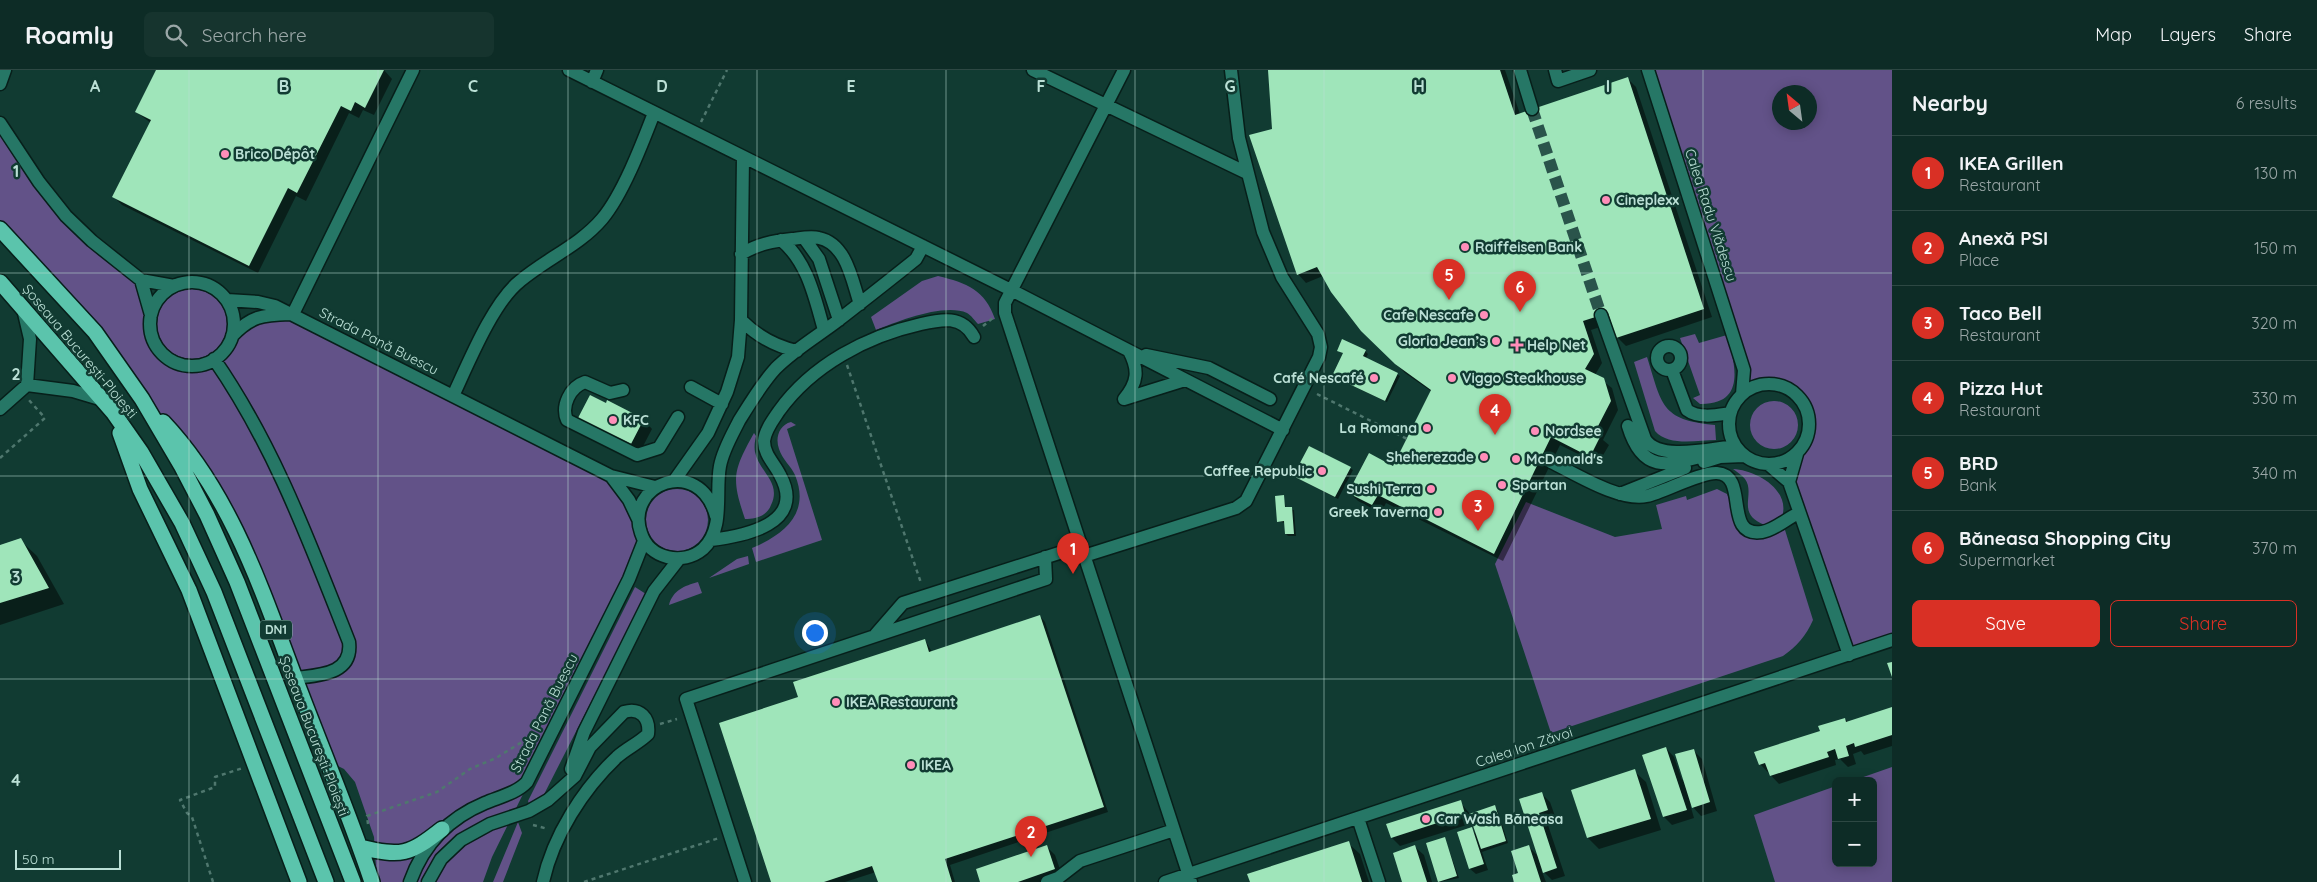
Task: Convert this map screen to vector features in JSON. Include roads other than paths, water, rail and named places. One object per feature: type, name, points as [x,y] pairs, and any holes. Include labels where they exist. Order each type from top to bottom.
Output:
[{"type":"highway","name":"Șoseaua București-Ploiești","points":[[0,229],[95,332],[142,399],[182,467],[216,532],[237,582],[354,882]]},
{"type":"highway","name":"Șoseaua București-Ploiești","points":[[0,282],[113,412],[157,480],[192,543],[214,592],[326,882]]},
{"type":"highway","name":"DN1","points":[[142,399],[184,444],[202,468],[252,568],[365,848],[372,882]]},
{"type":"highway","points":[[113,412],[140,489],[189,590],[300,882]]},
{"type":"highway","points":[[365,848],[395,854],[413,850],[442,829]]},
{"type":"street","points":[[0,84],[5,70]]},
{"type":"street","points":[[293,314],[413,70]]},
{"type":"street","points":[[568,70],[594,76],[654,113],[1011,290],[1283,430]]},
{"type":"street","points":[[1033,70],[1247,173]]},
{"type":"street","points":[[1124,70],[1011,290],[1005,303],[1005,313],[1190,878]]},
{"type":"street","points":[[875,635],[903,603],[1045,558],[1082,551],[1241,505],[1250,494],[1320,357],[1321,347],[1318,334],[1282,277],[1271,254],[1247,173],[1239,138],[1231,70]]},
{"type":"street","points":[[1520,70],[1532,109]]},
{"type":"street","points":[[1555,70],[1558,81],[1590,70]]},
{"type":"street","name":"Calea Radu Vlădescu","points":[[1648,70],[1744,370],[1742,394]]},
{"type":"street","points":[[453,396],[490,322],[506,296],[519,281],[592,229],[609,211],[654,113]]},
{"type":"street","points":[[0,123],[39,182],[66,216],[92,241],[141,280],[174,286]]},
{"type":"street","points":[[674,481],[708,433],[722,404],[738,356],[741,320],[743,157]]},
{"type":"street","points":[[804,238],[819,259],[839,320]]},
{"type":"street","points":[[741,254],[755,246],[781,240],[824,239],[838,248],[846,262],[860,304]]},
{"type":"street","points":[[781,240],[795,253],[803,266],[824,330]]},
{"type":"street","points":[[711,540],[716,516],[720,464],[726,446],[740,420],[768,378],[797,351],[916,259],[923,246]]},
{"type":"street","points":[[141,280],[151,315],[153,340],[163,355],[171,360],[193,366],[214,359],[225,350],[232,336],[232,312],[227,300],[219,291],[203,284],[186,282],[174,286],[159,298],[151,315]]},
{"type":"street","name":"Strada Pană Buescu","points":[[227,300],[267,303],[293,314],[611,476],[655,487]]},
{"type":"street","points":[[0,409],[24,388],[30,339],[22,306]]},
{"type":"street","name":"Strada Pană Buescu","points":[[232,336],[251,320],[267,315],[293,314]]},
{"type":"street","points":[[1601,315],[1645,439],[1650,446],[1670,452],[1739,451]]},
{"type":"street","points":[[741,320],[769,342],[797,351]]},
{"type":"street","points":[[565,786],[584,732],[654,591],[679,559],[698,552],[711,540],[754,532],[768,526],[780,513],[786,494],[785,485],[766,450],[766,432],[794,392],[844,354],[895,331],[929,322],[958,321],[969,327],[974,337]]},
{"type":"street","points":[[1129,351],[1137,373],[1134,387],[1124,399],[1185,380]]},
{"type":"street","points":[[1129,351],[1209,368],[1268,402],[1206,376],[1161,368]]},
{"type":"street","points":[[214,359],[258,428],[276,463],[349,642],[350,652],[344,665],[334,672],[295,678]]},
{"type":"street","points":[[1672,370],[1687,410],[1698,415],[1730,413]]},
{"type":"street","points":[[1744,370],[1763,384]]},
{"type":"street","points":[[623,390],[610,392],[584,382],[578,384],[564,407],[567,420],[637,455],[659,448],[678,417]]},
{"type":"street","points":[[1789,482],[1797,454],[1806,442],[1809,430],[1806,408],[1791,390],[1777,384],[1763,384],[1742,394],[1730,413],[1730,435],[1739,451],[1751,460],[1768,464],[1783,462],[1797,454]]},
{"type":"street","points":[[691,387],[722,404]]},
{"type":"street","points":[[24,388],[73,390],[103,400]]},
{"type":"street","points":[[1628,426],[1638,450],[1650,461],[1659,464],[1670,465],[1720,452],[1739,451]]},
{"type":"street","points":[[1620,494],[1661,476],[1739,451]]},
{"type":"street","points":[[1551,462],[1620,494],[1634,497],[1648,496],[1716,473],[1727,477],[1733,483],[1739,518],[1744,527],[1752,531],[1761,532],[1799,513]]},
{"type":"street","points":[[1768,464],[1789,482],[1849,655]]},
{"type":"street","name":"Strada Pană Buescu","points":[[611,476],[628,500],[638,519]]},
{"type":"street","points":[[679,559],[661,555],[644,541],[638,519],[646,496],[655,487],[674,481],[693,484],[701,489],[713,503],[716,516]]},
{"type":"street","name":"Strada Pană Buescu","points":[[410,882],[422,856],[442,829],[472,810],[518,789],[527,782],[629,579],[644,541]]},
{"type":"street","points":[[745,882],[686,698],[1046,579],[1045,558]]},
{"type":"street","name":"Calea Ion Zăvoi","points":[[1165,882],[1190,878],[1358,818],[1892,640]]},
{"type":"street","points":[[428,882],[441,859],[461,840],[490,824],[538,807],[565,786],[575,776],[590,747],[624,712],[631,710],[643,714],[649,727],[648,734],[612,762],[582,799],[555,844],[543,882]]},
{"type":"street","points":[[1358,818],[1379,882]]},
{"type":"street","points":[[1047,882],[1058,878],[1080,861],[1174,830]]},
{"type":"tunnel","points":[[1532,109],[1601,315]]},
{"type":"place","name":"Brico Dépôt","points":[[225,154]]},
{"type":"place","name":"Cineplexx","points":[[1606,200]]},
{"type":"place","name":"Raiffeisen Bank","points":[[1465,247]]},
{"type":"place","name":"BRD","points":[[1449,300]]},
{"type":"place","name":"Băneasa Shopping City","points":[[1520,312]]},
{"type":"place","name":"Cafe Nescafe","points":[[1484,315]]},
{"type":"place","name":"Gloria Jean’s","points":[[1496,341]]},
{"type":"place","name":"Help Net","points":[[1517,345]]},
{"type":"place","name":"Café Nescafé","points":[[1374,378]]},
{"type":"place","name":"Viggo Steakhouse","points":[[1452,378]]},
{"type":"place","name":"KFC","points":[[613,420]]},
{"type":"place","name":"La Romana","points":[[1427,428]]},
{"type":"place","name":"Nordsee","points":[[1535,431]]},
{"type":"place","name":"Pizza Hut","points":[[1495,435]]},
{"type":"place","name":"Sheherezade","points":[[1484,457]]},
{"type":"place","name":"McDonald's","points":[[1516,459]]},
{"type":"place","name":"Caffee Republic","points":[[1322,471]]},
{"type":"place","name":"Spartan","points":[[1502,485]]},
{"type":"place","name":"Sushi Terra","points":[[1431,489]]},
{"type":"place","name":"Greek Taverna","points":[[1438,512]]},
{"type":"place","name":"Taco Bell","points":[[1478,531]]},
{"type":"place","name":"IKEA Grillen","points":[[1073,574]]},
{"type":"place","name":"IKEA Restaurant","points":[[836,702]]},
{"type":"place","name":"IKEA","points":[[911,765]]},
{"type":"place","name":"Car Wash Băneasa","points":[[1426,819]]},
{"type":"place","name":"Anexă PSI","points":[[1031,857]]}]
